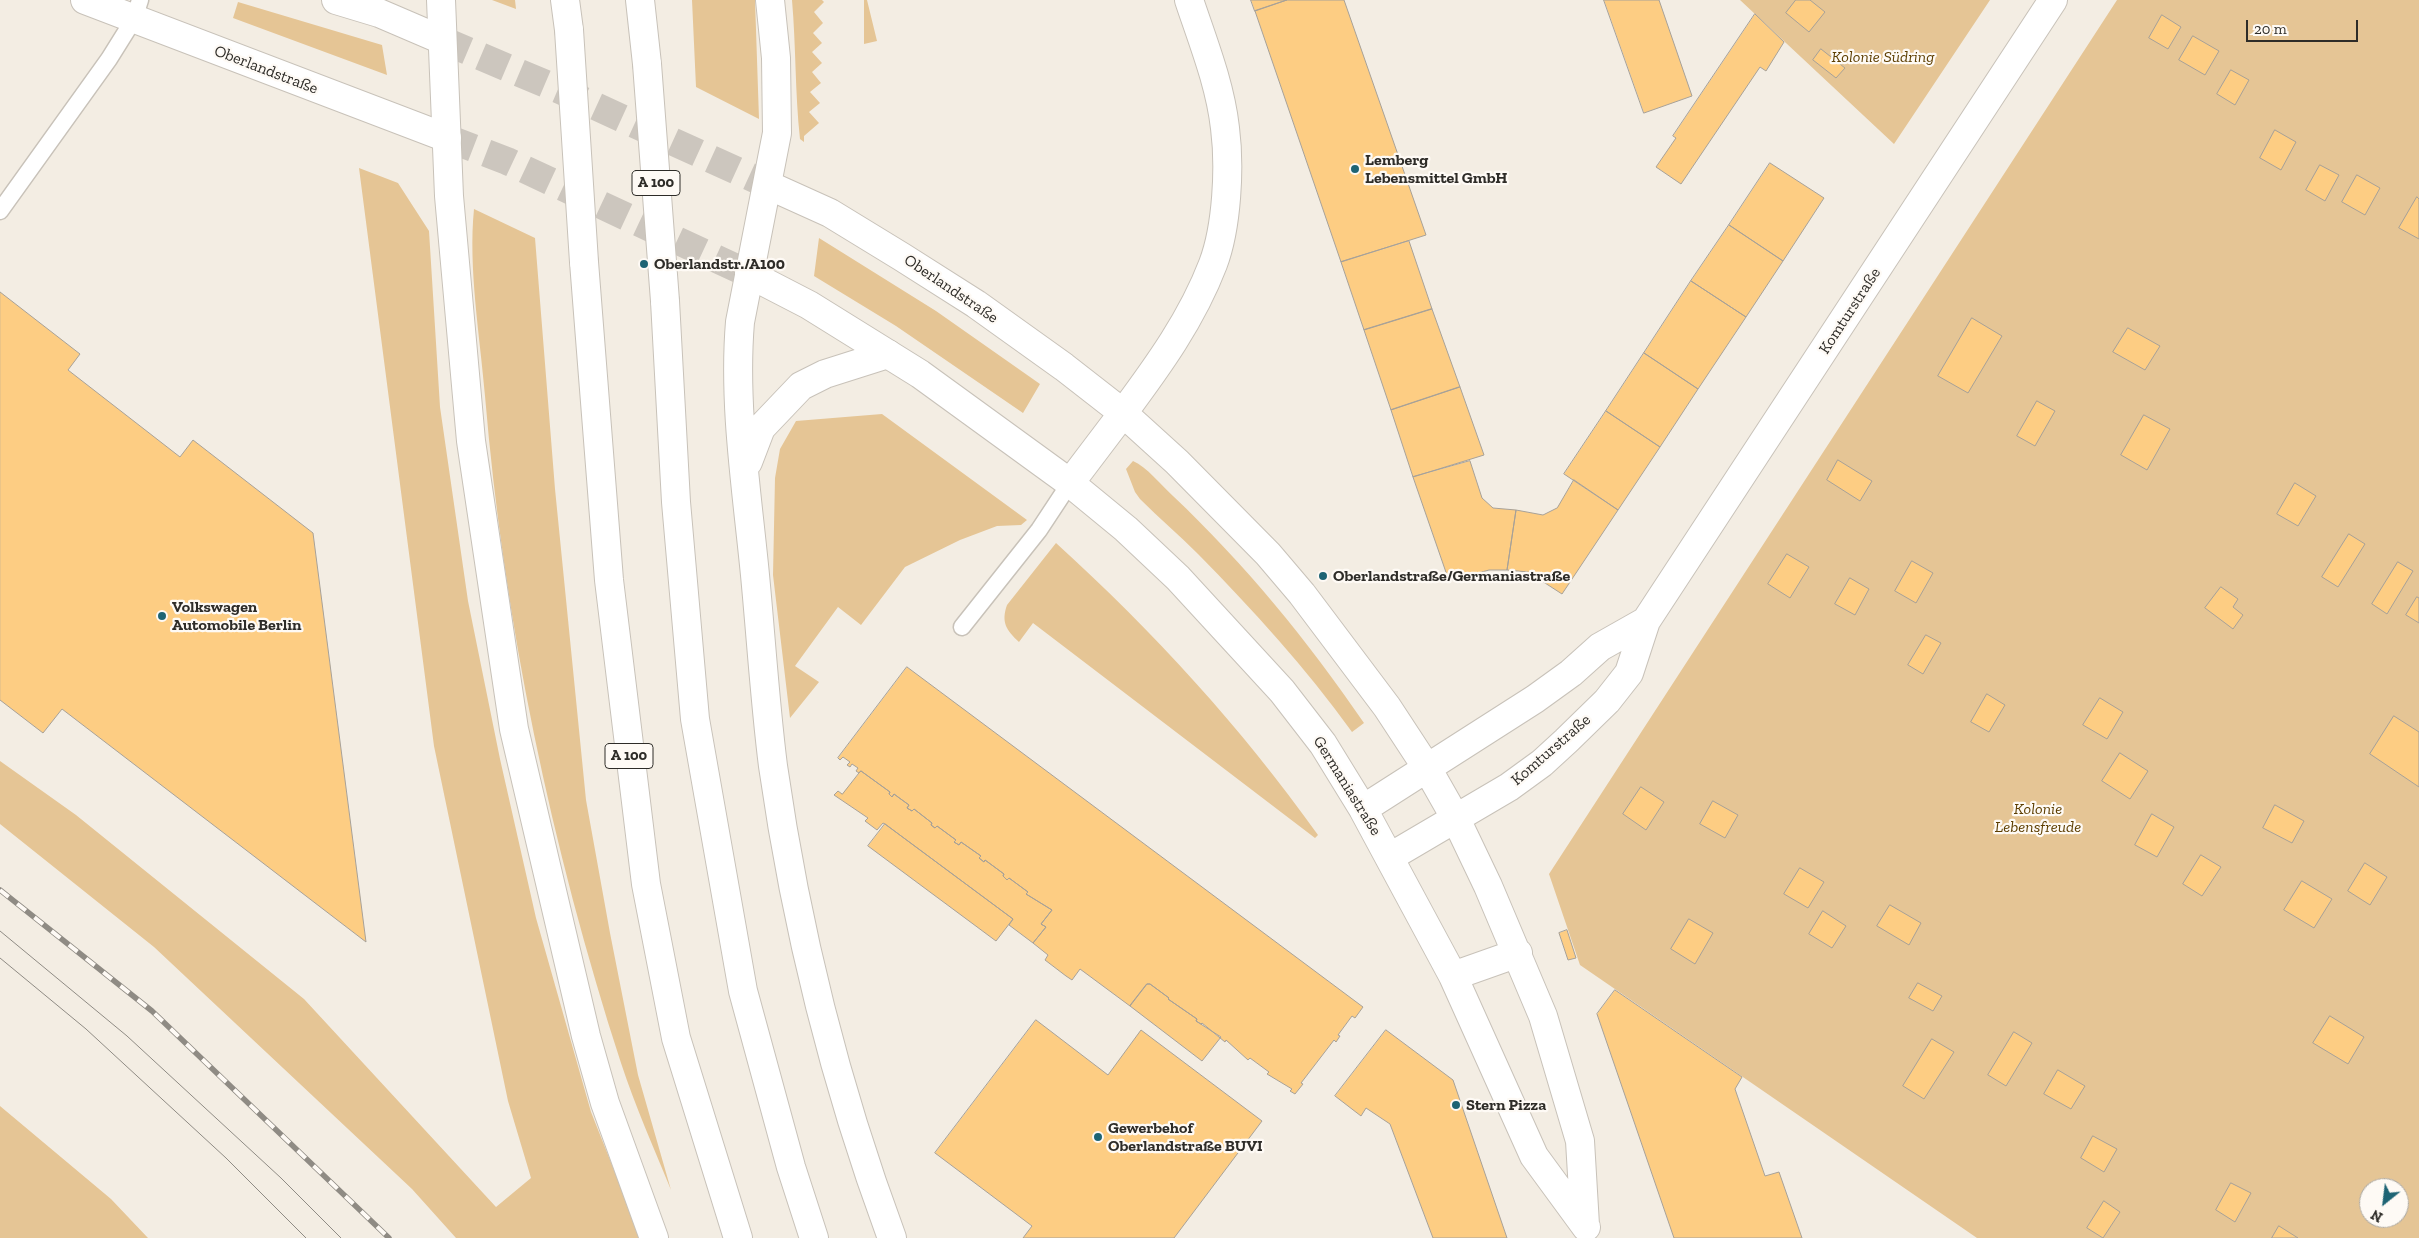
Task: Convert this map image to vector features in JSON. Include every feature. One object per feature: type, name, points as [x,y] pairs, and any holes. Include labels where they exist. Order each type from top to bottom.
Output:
[{"type":"main road","name":"Oberlandstraße","points":[[85,0],[137,9],[447,138]]},
{"type":"main road","points":[[336,0],[378,13],[442,40]]},
{"type":"main road","points":[[441,0],[449,196],[471,442],[514,729],[586,1036],[605,1103],[654,1238]]},
{"type":"main road","name":"A 100","points":[[565,0],[569,30],[584,262],[609,580],[646,884],[676,1038],[738,1238]]},
{"type":"main road","name":"A 100","points":[[640,0],[647,64],[665,301],[676,502],[695,719],[743,990],[791,1167],[814,1238]]},
{"type":"main road","points":[[770,0],[776,58],[777,133],[740,322],[738,347],[745,470],[774,766],[797,905],[832,1056],[866,1170],[892,1238]]},
{"type":"main road","points":[[749,274],[809,305],[928,380],[1070,484],[1169,350],[1195,304],[1214,262],[1223,218],[1228,177],[1225,127],[1213,71],[1189,0]]},
{"type":"main road","name":"Komturstraße","points":[[1390,857],[1518,781],[1542,763],[1589,719],[1629,673],[1646,621],[2053,0]]},
{"type":"main road","name":"Oberlandstraße","points":[[768,185],[830,214],[976,304],[1056,361],[1123,413]]},
{"type":"main road","points":[[745,470],[760,428],[801,386],[825,374],[888,354]]},
{"type":"main road","name":"Germaniastraße","points":[[1123,413],[1197,482],[1285,574],[1341,644],[1387,707],[1427,768],[1456,819],[1518,953],[1543,1016],[1580,1141],[1587,1231]]},
{"type":"main road","name":"Germaniastraße","points":[[1070,484],[1132,535],[1178,578],[1282,691],[1323,744],[1390,857],[1453,976],[1534,1156],[1587,1231]]},
{"type":"main road","name":"Komturstraße","points":[[1363,809],[1553,686],[1600,647],[1646,621]]},
{"type":"main road","points":[[1453,976],[1518,953]]},
{"type":"lane","points":[[0,211],[109,59],[137,9]]},
{"type":"lane","points":[[962,627],[1039,530],[1070,484]]},
{"type":"green space","points":[[492,0],[515,0],[516,9]]},
{"type":"green space","points":[[692,0],[755,0],[759,119],[696,87]]},
{"type":"green space","points":[[792,0],[822,0],[824,2],[814,12],[823,23],[813,33],[822,43],[812,52],[822,63],[812,72],[821,83],[810,92],[820,103],[809,112],[819,123],[804,136],[804,142],[800,139],[798,122]]},
{"type":"green space","points":[[864,0],[867,0],[877,41],[864,44]]},
{"type":"green space","name":"Kolonie Südring","points":[[1740,0],[1990,0],[1894,144]]},
{"type":"green space","name":"Kolonie Lebensfreude","points":[[2117,0],[2419,0],[2419,1238],[1977,1238],[1580,965],[1549,874]]},
{"type":"green space","points":[[238,2],[382,45],[387,75],[233,18]]},
{"type":"green space","points":[[359,168],[398,183],[429,231],[440,407],[468,601],[500,759],[536,918],[591,1112],[641,1238],[456,1238],[412,1189],[154,947],[0,824],[0,761],[76,815],[304,999],[496,1207],[531,1178],[508,1101],[434,746]]},
{"type":"green space","points":[[474,209],[535,238],[555,489],[586,800],[638,1075],[671,1190],[626,1079],[596,982],[552,817],[534,733],[504,565],[493,481],[475,302],[472,255]]},
{"type":"green space","points":[[819,238],[936,311],[1040,384],[1023,413],[896,326],[814,276]]},
{"type":"green space","points":[[882,414],[1027,520],[1021,525],[997,526],[960,540],[905,567],[861,625],[838,607],[795,666],[819,682],[790,718],[773,575],[775,478],[780,449],[796,421]]},
{"type":"green space","points":[[1133,461],[1154,477],[1200,522],[1250,576],[1321,662],[1364,723],[1352,732],[1298,662],[1239,596],[1140,499],[1135,492],[1126,469]]},
{"type":"green space","points":[[1056,543],[1128,611],[1227,718],[1318,835],[1315,838],[1033,623],[1019,642],[1011,634],[1005,621],[1007,605]]},
{"type":"green space","points":[[0,1106],[111,1199],[148,1238],[0,1238]]},
{"type":"building","points":[[1251,0],[1287,0],[1255,11]]},
{"type":"building","points":[[1287,0],[1344,0],[1426,235],[1341,262],[1255,11]]},
{"type":"building","points":[[1604,0],[1659,0],[1692,96],[1644,113]]},
{"type":"building","points":[[1796,0],[1810,0],[1825,12],[1809,32],[1786,13]]},
{"type":"building","points":[[1755,14],[1784,42],[1766,71],[1760,67],[1681,184],[1656,167],[1676,138],[1673,136]]},
{"type":"building","points":[[2162,15],[2181,27],[2168,49],[2149,38]]},
{"type":"building","points":[[2193,36],[2219,51],[2205,75],[2179,60]]},
{"type":"building","points":[[1821,49],[1845,68],[1836,78],[1813,60]]},
{"type":"building","points":[[2231,70],[2249,80],[2235,105],[2217,94]]},
{"type":"building","points":[[2275,130],[2296,142],[2281,170],[2260,158]]},
{"type":"building","points":[[1770,163],[1824,198],[1783,261],[1729,225]]},
{"type":"building","points":[[2320,165],[2339,175],[2325,201],[2306,190]]},
{"type":"building","points":[[2357,175],[2380,188],[2365,215],[2342,202]]},
{"type":"building","points":[[2417,197],[2419,199],[2419,239],[2399,228]]},
{"type":"building","points":[[1729,225],[1783,261],[1746,317],[1691,281]]},
{"type":"building","points":[[1409,241],[1432,309],[1364,330],[1341,262]]},
{"type":"building","points":[[1691,281],[1746,317],[1698,389],[1644,353]]},
{"type":"building","name":"Volkswagen Automobile Berlin","points":[[0,292],[80,354],[68,370],[180,457],[193,440],[313,533],[366,942],[62,709],[43,733],[0,700]]},
{"type":"building","points":[[1432,309],[1460,387],[1391,410],[1364,330]]},
{"type":"building","points":[[1972,318],[2002,336],[1968,393],[1938,376]]},
{"type":"building","points":[[2128,328],[2160,346],[2145,370],[2113,352]]},
{"type":"building","points":[[1644,353],[1698,389],[1660,447],[1606,411]]},
{"type":"building","points":[[1460,387],[1484,455],[1413,477],[1391,410]]},
{"type":"building","points":[[2037,401],[2055,411],[2035,446],[2017,436]]},
{"type":"building","points":[[1606,411],[1660,447],[1618,510],[1564,474]]},
{"type":"building","points":[[2144,415],[2170,429],[2147,470],[2121,455]]},
{"type":"building","points":[[1838,460],[1872,481],[1860,501],[1827,480]]},
{"type":"building","points":[[1470,461],[1482,498],[1493,508],[1516,510],[1507,570],[1489,570],[1449,581],[1413,477]]},
{"type":"building","points":[[1574,480],[1618,510],[1562,594],[1528,572],[1507,570],[1516,510],[1543,515],[1557,508]]},
{"type":"building","points":[[2295,483],[2316,496],[2298,526],[2277,514]]},
{"type":"building","points":[[2349,534],[2365,544],[2338,587],[2322,577]]},
{"type":"building","points":[[1787,554],[1809,567],[1790,598],[1768,584]]},
{"type":"building","points":[[1912,561],[1933,573],[1916,603],[1895,591]]},
{"type":"building","points":[[2398,562],[2413,571],[2387,614],[2372,604]]},
{"type":"building","points":[[1850,578],[1869,589],[1855,615],[1835,604]]},
{"type":"building","points":[[2221,587],[2238,599],[2233,607],[2243,615],[2233,629],[2205,608]]},
{"type":"building","points":[[2417,597],[2419,598],[2419,623],[2406,615]]},
{"type":"building","points":[[1926,635],[1941,643],[1923,674],[1908,665]]},
{"type":"building","points":[[907,667],[1363,1007],[1355,1018],[1352,1016],[1338,1035],[1340,1036],[1336,1042],[1334,1040],[1301,1083],[1303,1084],[1295,1094],[1290,1091],[1292,1089],[1267,1074],[1269,1072],[1250,1058],[1248,1060],[1226,1040],[1225,1042],[1202,1023],[1196,1021],[1197,1019],[1150,984],[1147,984],[1130,1006],[1080,969],[1072,980],[1066,976],[1045,960],[1048,955],[1033,943],[1046,927],[1041,924],[1052,910],[1026,894],[1028,892],[1009,878],[1007,880],[1003,876],[1004,874],[985,860],[984,862],[979,858],[981,856],[961,842],[959,845],[954,842],[956,840],[937,826],[935,828],[931,825],[932,823],[914,809],[912,811],[907,808],[909,805],[894,794],[892,797],[889,794],[890,792],[861,771],[859,773],[856,771],[858,768],[852,764],[850,767],[847,765],[850,762],[843,757],[840,760],[838,758]]},
{"type":"building","points":[[1987,694],[2005,705],[1989,732],[1971,722]]},
{"type":"building","points":[[2100,698],[2123,712],[2107,739],[2083,725]]},
{"type":"building","points":[[2394,716],[2419,732],[2419,787],[2370,754]]},
{"type":"building","points":[[2120,753],[2148,771],[2130,799],[2102,781]]},
{"type":"building","points":[[861,771],[890,792],[889,794],[892,797],[894,794],[909,805],[907,808],[912,811],[914,809],[932,823],[931,825],[935,828],[937,826],[956,840],[954,842],[959,845],[961,842],[981,856],[979,858],[984,862],[985,860],[1004,874],[1003,876],[1007,880],[1009,878],[1028,892],[1026,894],[1052,910],[1041,924],[1046,927],[1033,943],[1009,925],[1013,919],[885,824],[883,823],[877,830],[865,821],[868,818],[834,795],[838,791],[842,794]]},
{"type":"building","points":[[1641,787],[1664,802],[1646,830],[1623,814]]},
{"type":"building","points":[[1713,801],[1738,815],[1725,838],[1700,824]]},
{"type":"building","points":[[2275,805],[2304,821],[2292,843],[2263,828]]},
{"type":"building","points":[[2152,814],[2174,827],[2157,857],[2135,845]]},
{"type":"building","points":[[885,824],[1013,919],[996,941],[868,846]]},
{"type":"building","points":[[2201,855],[2221,867],[2202,896],[2183,884]]},
{"type":"building","points":[[2365,863],[2387,877],[2370,905],[2348,891]]},
{"type":"building","points":[[1800,868],[1824,882],[1808,908],[1784,894]]},
{"type":"building","points":[[2302,881],[2332,899],[2314,928],[2284,910]]},
{"type":"building","points":[[1890,905],[1921,923],[1909,945],[1877,926]]},
{"type":"building","points":[[1823,911],[1846,926],[1832,948],[1809,934]]},
{"type":"building","points":[[1689,919],[1713,933],[1695,964],[1671,949]]},
{"type":"building","points":[[1567,930],[1576,958],[1568,960],[1559,933]]},
{"type":"building","points":[[1918,983],[1942,996],[1933,1011],[1909,998]]},
{"type":"building","points":[[1147,984],[1150,984],[1197,1019],[1196,1021],[1221,1037],[1202,1061],[1130,1006]]},
{"type":"building","points":[[1615,990],[1742,1077],[1735,1089],[1765,1176],[1779,1172],[1802,1238],[1674,1238],[1597,1014]]},
{"type":"building","points":[[2330,1016],[2364,1037],[2348,1064],[2313,1043]]},
{"type":"building","name":"Gewerbehof Oberlandstraße BUVI","points":[[1036,1020],[1108,1075],[1141,1030],[1262,1121],[1174,1238],[1023,1238],[1032,1226],[935,1153]]},
{"type":"building","points":[[1386,1030],[1453,1080],[1507,1238],[1433,1238],[1390,1124],[1366,1108],[1361,1116],[1335,1096]]},
{"type":"building","points":[[2014,1032],[2032,1043],[2006,1086],[1988,1075]]},
{"type":"building","points":[[1932,1039],[1954,1052],[1924,1099],[1903,1086]]},
{"type":"building","points":[[2058,1070],[2085,1086],[2071,1109],[2044,1094]]},
{"type":"building","points":[[2093,1136],[2117,1149],[2104,1172],[2081,1158]]},
{"type":"building","points":[[2231,1183],[2251,1193],[2235,1222],[2216,1210]]},
{"type":"building","points":[[2104,1201],[2120,1212],[2103,1238],[2087,1228]]},
{"type":"building","points":[[2279,1226],[2298,1238],[2272,1238]]},
{"type":"tunnel","points":[[442,40],[560,90],[768,185]]},
{"type":"tunnel","points":[[447,138],[507,161],[749,274]]},
{"type":"tram line","points":[[0,931],[127,1036],[281,1178],[341,1238]]},
{"type":"tram line","points":[[0,958],[86,1029],[226,1158],[306,1238]]},
{"type":"railway","points":[[0,890],[152,1011],[389,1238]]},
{"type":"place","name":"Lemberg Lebensmittel GmbH","points":[[1355,169]]},
{"type":"place","name":"Oberlandstr./A100","points":[[644,264]]},
{"type":"place","name":"Oberlandstraße/Germaniastraße","points":[[1323,576]]},
{"type":"place","name":"Volkswagen Automobile Berlin","points":[[162,616]]},
{"type":"place","name":"Stern Pizza","points":[[1456,1105]]},
{"type":"place","name":"Gewerbehof Oberlandstraße BUVI","points":[[1098,1137]]}]
